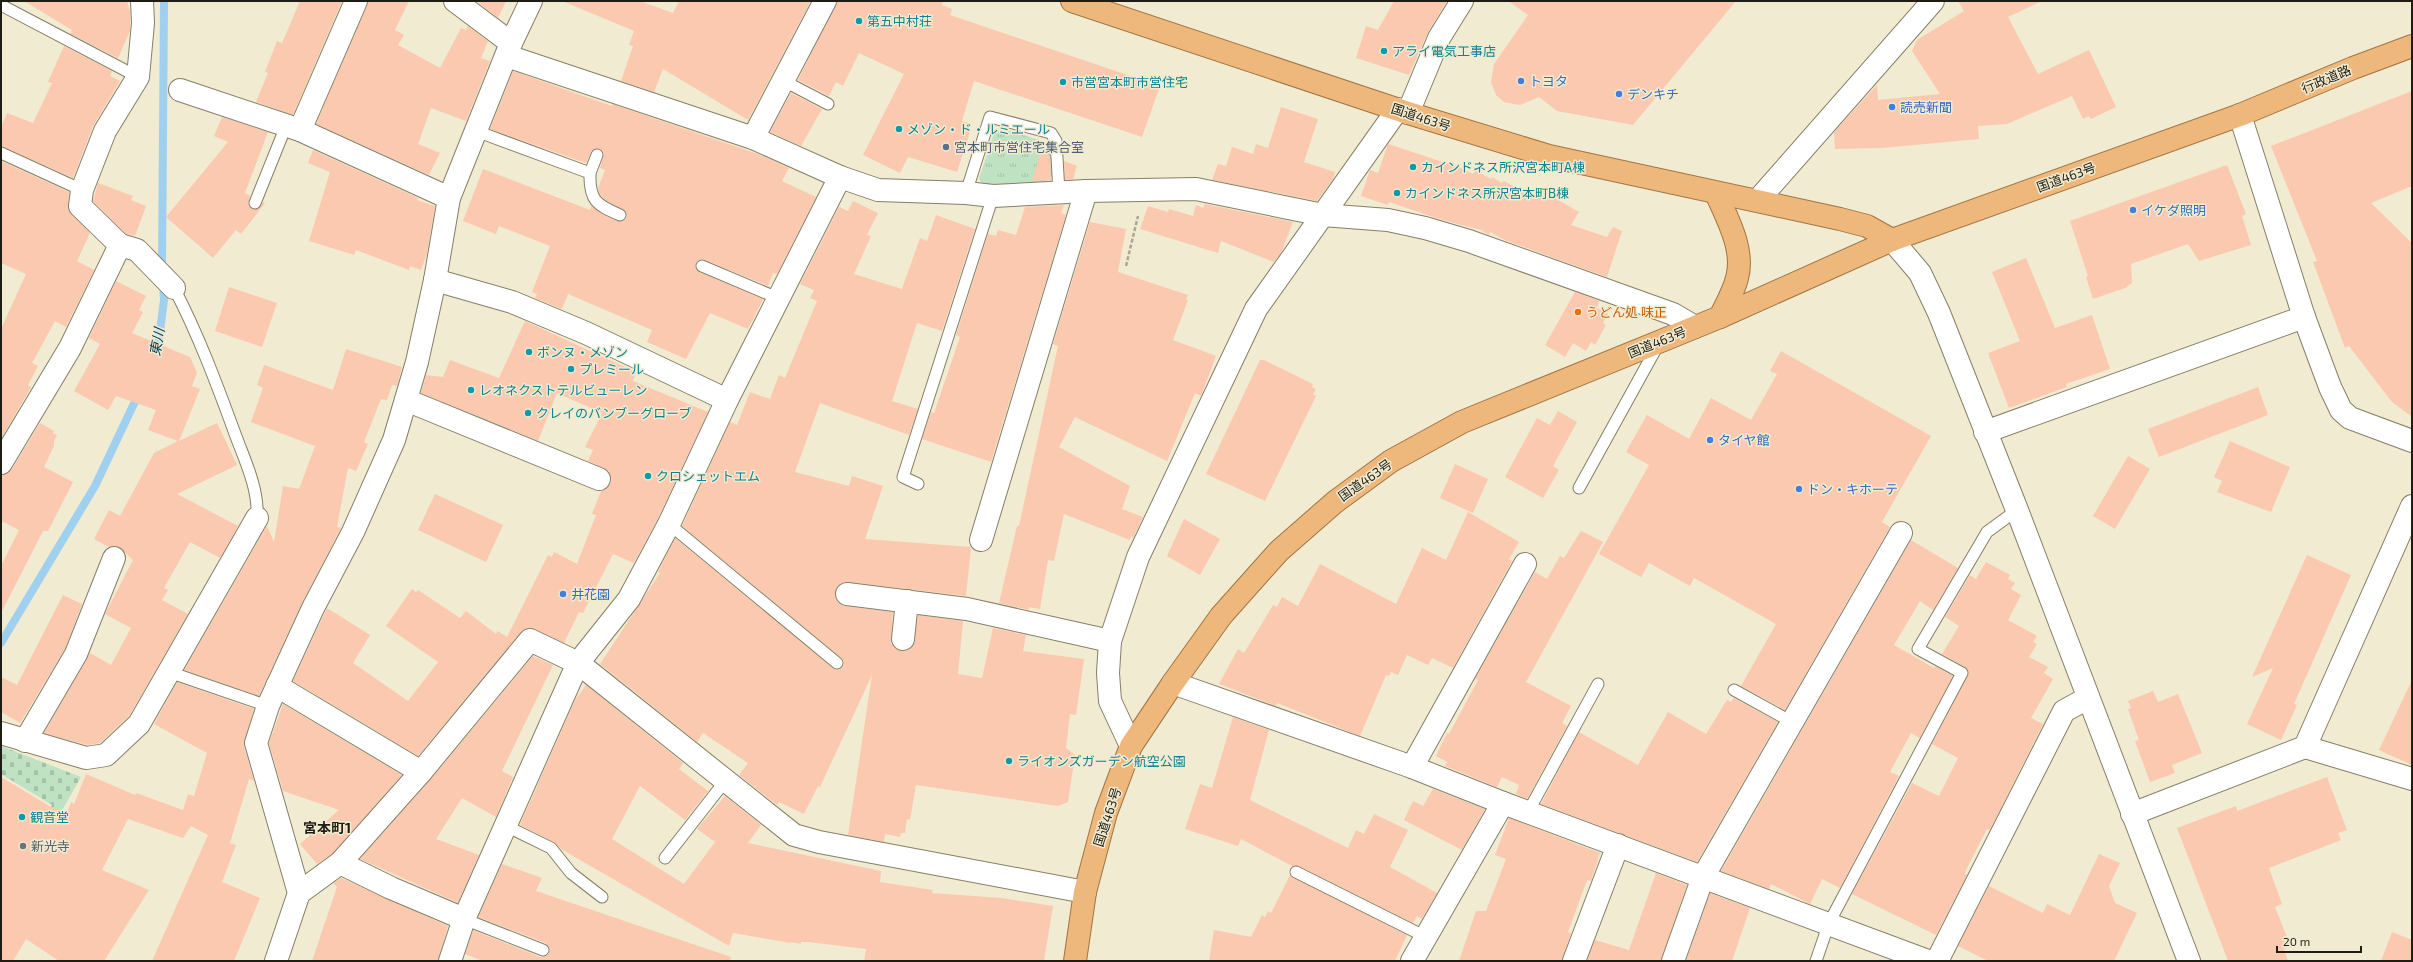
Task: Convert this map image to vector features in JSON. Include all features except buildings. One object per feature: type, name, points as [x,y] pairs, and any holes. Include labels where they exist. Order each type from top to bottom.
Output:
[{"type":"highway","name":"国道463号","points":[[1072,1],[1403,111],[1548,156],[1716,193],[1758,200],[1867,226],[1892,240]]},
{"type":"highway","name":"行政道路","points":[[2240,115],[2353,68],[2412,46]]},
{"type":"highway","name":"国道463号","points":[[1075,961],[1085,892],[1106,813],[1131,746],[1173,683],[1221,616],[1280,551],[1335,502],[1391,461],[1462,422],[1660,340],[1720,317],[1892,240],[2240,115]]},
{"type":"highway","points":[[1716,193],[1732,228],[1738,254],[1738,277],[1720,317]]},
{"type":"street","points":[[142,1],[143,23],[138,77],[105,132],[82,190],[80,206],[174,288]]},
{"type":"street","points":[[293,128],[356,1]]},
{"type":"street","points":[[455,1],[509,49],[753,138],[840,177],[878,190],[966,193],[993,196],[1086,191],[1196,189],[1323,215],[1388,220],[1454,236],[1673,314],[1695,327]]},
{"type":"street","points":[[276,961],[299,893],[256,743],[268,706],[277,686],[313,608],[353,532],[394,440],[417,362],[435,280],[449,198],[509,49],[531,1]]},
{"type":"street","points":[[753,138],[825,1]]},
{"type":"street","points":[[1131,746],[1110,701],[1108,673],[1110,641],[1138,557],[1256,309],[1323,215],[1403,111],[1439,38],[1462,1]]},
{"type":"street","points":[[1758,200],[1934,1]]},
{"type":"street","points":[[180,90],[293,128],[449,198]]},
{"type":"street","points":[[2240,115],[2304,317],[2340,410],[2350,418],[2412,441]]},
{"type":"street","points":[[450,961],[464,919],[504,825],[578,663],[629,599],[669,524],[726,400],[780,299],[840,177]]},
{"type":"street","points":[[980,540],[1086,191]]},
{"type":"street","points":[[1892,240],[1920,273],[1939,313],[2017,510],[2189,961]]},
{"type":"street","points":[[1,463],[128,248]]},
{"type":"street","points":[[435,280],[525,308],[586,333],[726,400]]},
{"type":"street","points":[[1985,432],[2304,317]]},
{"type":"street","points":[[406,400],[600,479]]},
{"type":"street","points":[[2305,747],[2412,506]]},
{"type":"street","points":[[1,733],[86,758],[106,755],[139,724],[257,518]]},
{"type":"street","points":[[1673,961],[1703,877],[1901,532]]},
{"type":"street","points":[[25,741],[76,654],[114,558]]},
{"type":"street","points":[[1412,767],[1525,564]]},
{"type":"street","points":[[848,594],[967,609],[1110,641]]},
{"type":"street","points":[[903,639],[907,601]]},
{"type":"street","points":[[299,893],[340,863],[421,772],[530,640],[578,663],[794,835],[819,842],[1085,892]]},
{"type":"street","points":[[1173,683],[1412,767],[1503,803],[1928,961]]},
{"type":"street","points":[[277,686],[421,772]]},
{"type":"street","points":[[1937,961],[2064,711],[2088,698]]},
{"type":"street","points":[[2132,814],[2305,747],[2412,779]]},
{"type":"street","points":[[1412,961],[1503,803]]},
{"type":"street","points":[[1574,961],[1618,845]]},
{"type":"street","points":[[340,863],[391,888],[464,919]]},
{"type":"lane","points":[[1,5],[138,77]]},
{"type":"lane","points":[[784,81],[828,104]]},
{"type":"lane","points":[[966,193],[990,117],[1051,133],[1056,141],[1059,192]]},
{"type":"lane","points":[[255,203],[293,128]]},
{"type":"lane","points":[[476,131],[590,173]]},
{"type":"lane","points":[[1,153],[82,190]]},
{"type":"lane","points":[[597,155],[590,173],[589,189],[598,205],[620,216]]},
{"type":"lane","points":[[918,484],[903,477],[993,196]]},
{"type":"lane","points":[[702,266],[780,299]]},
{"type":"lane","points":[[174,288],[191,321],[250,474],[258,504],[257,518]]},
{"type":"lane","points":[[1579,488],[1660,340]]},
{"type":"lane","points":[[1816,961],[1829,923],[1962,673],[1918,649],[1988,532],[2017,510]]},
{"type":"lane","points":[[669,524],[837,663]]},
{"type":"lane","points":[[169,672],[268,706]]},
{"type":"lane","points":[[1528,812],[1598,684]]},
{"type":"lane","points":[[1734,690],[1792,722]]},
{"type":"lane","points":[[665,858],[726,780]]},
{"type":"lane","points":[[504,825],[551,848],[571,873],[602,897]]},
{"type":"lane","points":[[1296,872],[1426,937]]},
{"type":"lane","points":[[464,919],[544,950]]},
{"type":"path","points":[[1126,266],[1144,190]]},
{"type":"green space","points":[[1004,129],[1046,142],[1051,148],[1052,175],[1044,184],[985,187],[979,179],[994,133]]},
{"type":"green space","points":[[1,746],[81,777],[60,814],[1,889],[52,805],[1,774]]},
{"type":"waterway","name":"東川","points":[[162,270],[164,1]]},
{"type":"waterway","name":"東川","points":[[157,354],[164,300],[163,282]]},
{"type":"waterway","name":"東川","points":[[1,643],[95,486],[139,393]]},
{"type":"place","name":"第五中村荘","points":[[859,21]]},
{"type":"place","name":"アライ電気工事店","points":[[1384,51]]},
{"type":"place","name":"トヨタ","points":[[1521,81]]},
{"type":"place","name":"市営宮本町市営住宅","points":[[1063,82]]},
{"type":"place","name":"デンキチ","points":[[1619,94]]},
{"type":"place","name":"読売新聞","points":[[1892,107]]},
{"type":"place","name":"メゾン・ド・ルミエール","points":[[899,129]]},
{"type":"place","name":"宮本町市営住宅集合室","points":[[946,147]]},
{"type":"place","name":"カインドネス所沢宮本町A棟","points":[[1413,167]]},
{"type":"place","name":"カインドネス所沢宮本町B棟","points":[[1397,193]]},
{"type":"place","name":"イケダ照明","points":[[2133,210]]},
{"type":"place","name":"うどん処 味正","points":[[1578,312]]},
{"type":"place","name":"ボンヌ・メゾン","points":[[529,352]]},
{"type":"place","name":"プレミール","points":[[571,369]]},
{"type":"place","name":"レオネクストテルビューレン","points":[[471,390]]},
{"type":"place","name":"クレイのバンブーグローブ","points":[[528,413]]},
{"type":"place","name":"タイヤ館","points":[[1710,440]]},
{"type":"place","name":"クロシェットエム","points":[[648,476]]},
{"type":"place","name":"ドン・キホーテ","points":[[1799,489]]},
{"type":"place","name":"井花園","points":[[563,594]]},
{"type":"place","name":"ライオンズガーデン航空公園","points":[[1009,761]]},
{"type":"place","name":"観音堂","points":[[22,817]]},
{"type":"place","name":"新光寺","points":[[23,846]]},
{"type":"district","name":"宮本町1","points":[[327,828]]}]
